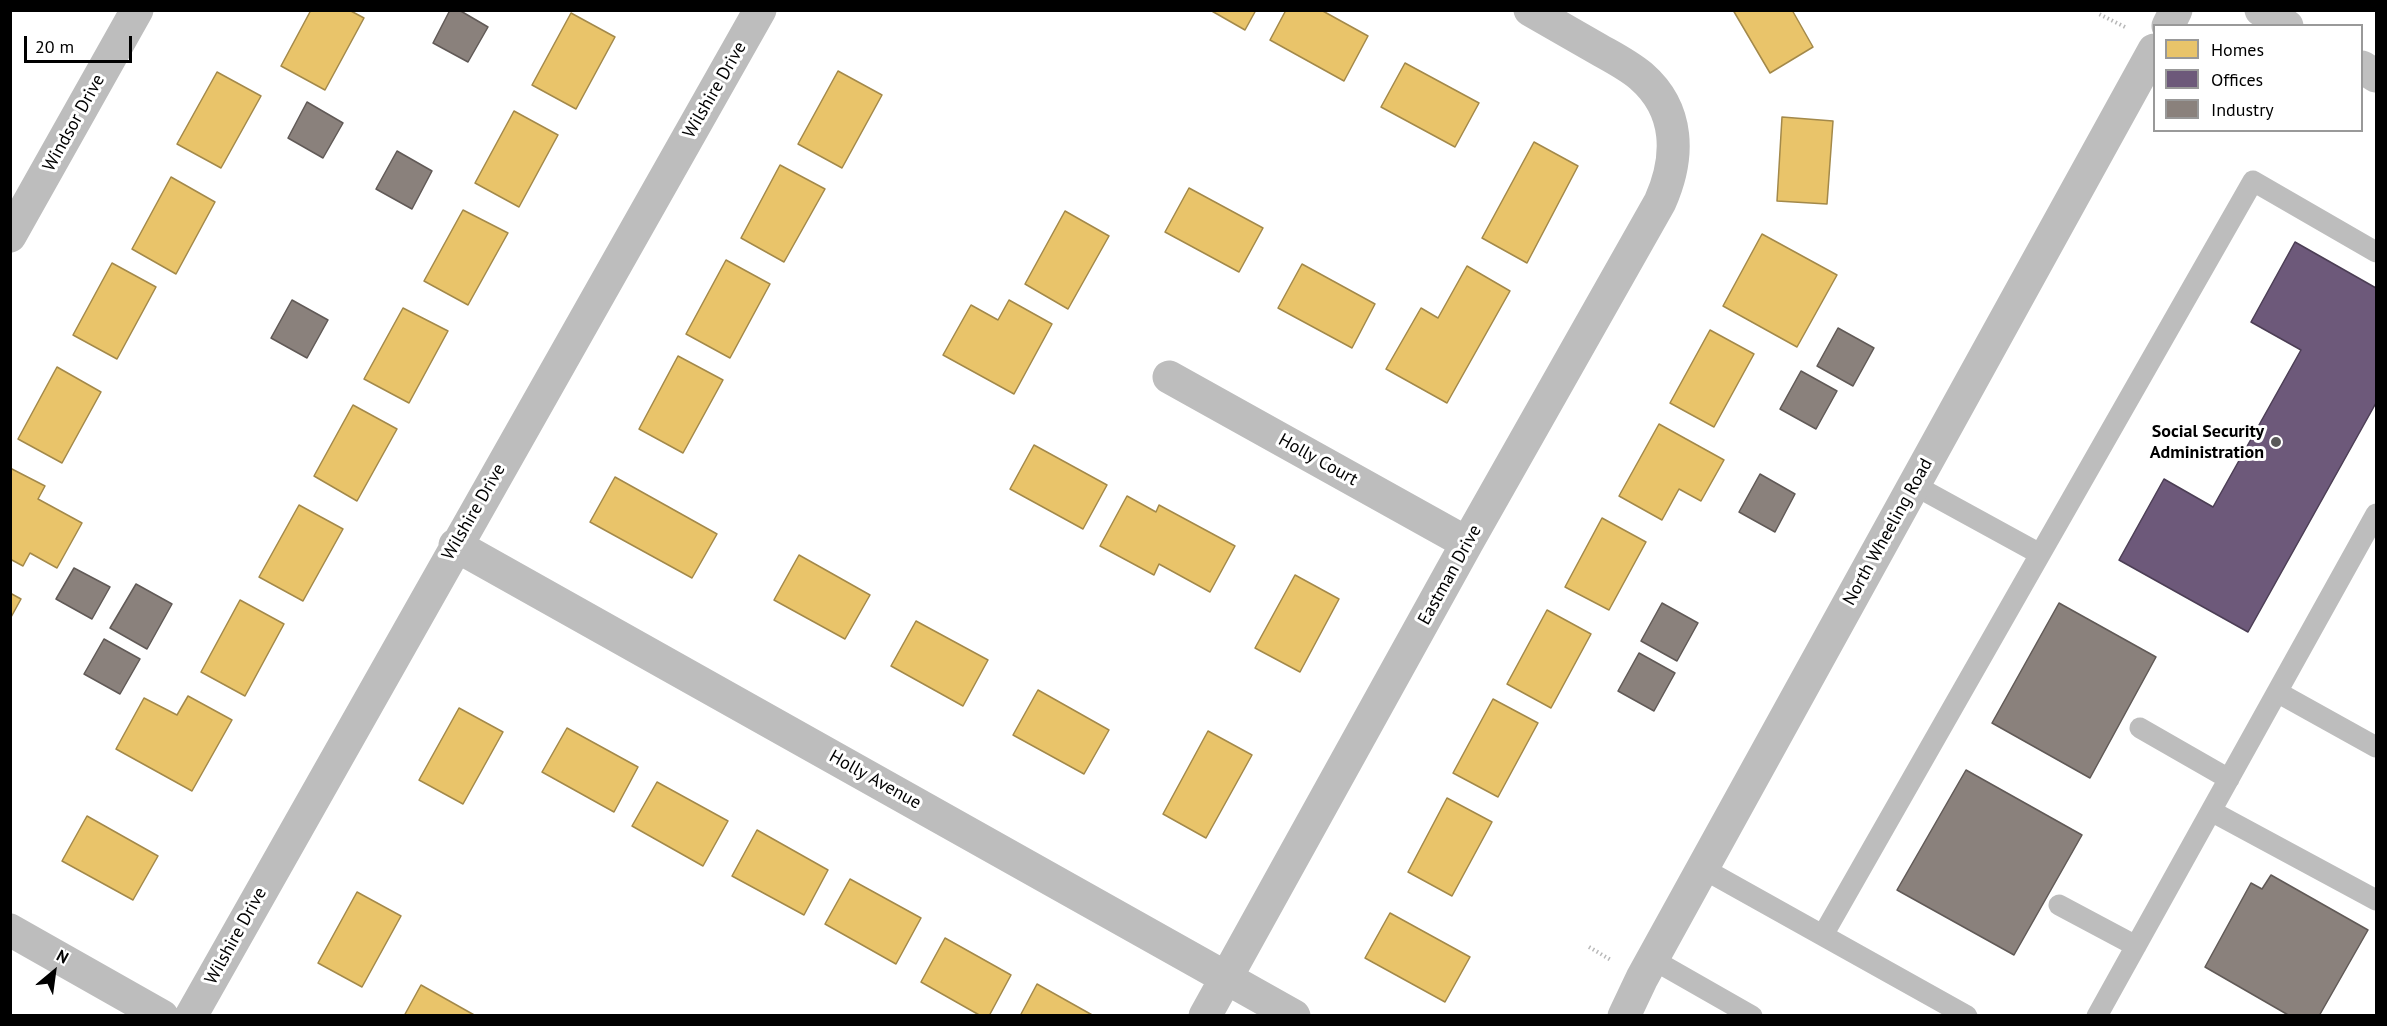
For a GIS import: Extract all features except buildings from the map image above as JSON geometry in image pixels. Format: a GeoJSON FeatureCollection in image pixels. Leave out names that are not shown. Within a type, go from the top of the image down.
{"type":"FeatureCollection","features":[{"type":"Feature","properties":{"kind":"main road"},"geometry":{"type":"LineString","coordinates":[[2261,10],[2284,24]]}},
{"type":"Feature","properties":{"kind":"main road"},"geometry":{"type":"LineString","coordinates":[[2363,68],[2376,76]]}},
{"type":"Feature","properties":{"kind":"street","name":"Windsor Drive"},"geometry":{"type":"LineString","coordinates":[[10,236],[137,10]]}},
{"type":"Feature","properties":{"kind":"street","name":"Wilshire Drive"},"geometry":{"type":"LineString","coordinates":[[191,1016],[455,545],[760,10]]}},
{"type":"Feature","properties":{"kind":"street","name":"Eastman Drive"},"geometry":{"type":"LineString","coordinates":[[1205,1016],[1669,183],[1675,146],[1672,129],[1655,93],[1641,76],[1621,62],[1530,10]]}},
{"type":"Feature","properties":{"kind":"street"},"geometry":{"type":"LineString","coordinates":[[2169,24],[2176,10]]}},
{"type":"Feature","properties":{"kind":"street","name":"North Wheeling Road"},"geometry":{"type":"LineString","coordinates":[[1624,1016],[1652,959],[2153,52]]}},
{"type":"Feature","properties":{"kind":"street","name":"Holly Court"},"geometry":{"type":"LineString","coordinates":[[1169,376],[1467,543]]}},
{"type":"Feature","properties":{"kind":"street","name":"Holly Avenue"},"geometry":{"type":"LineString","coordinates":[[455,545],[1294,1016]]}},
{"type":"Feature","properties":{"kind":"street"},"geometry":{"type":"LineString","coordinates":[[10,930],[162,1016]]}},
{"type":"Feature","properties":{"kind":"lane"},"geometry":{"type":"LineString","coordinates":[[1823,935],[2253,182],[2376,252]]}},
{"type":"Feature","properties":{"kind":"lane"},"geometry":{"type":"LineString","coordinates":[[1914,485],[2040,554]]}},
{"type":"Feature","properties":{"kind":"lane"},"geometry":{"type":"LineString","coordinates":[[2097,1016],[2376,514]]}},
{"type":"Feature","properties":{"kind":"lane"},"geometry":{"type":"LineString","coordinates":[[2277,692],[2376,747]]}},
{"type":"Feature","properties":{"kind":"lane"},"geometry":{"type":"LineString","coordinates":[[2140,728],[2229,779]]}},
{"type":"Feature","properties":{"kind":"lane"},"geometry":{"type":"LineString","coordinates":[[2211,811],[2376,900]]}},
{"type":"Feature","properties":{"kind":"lane"},"geometry":{"type":"LineString","coordinates":[[1702,868],[1967,1016]]}},
{"type":"Feature","properties":{"kind":"lane"},"geometry":{"type":"LineString","coordinates":[[2059,904],[2136,946]]}},
{"type":"Feature","properties":{"kind":"lane"},"geometry":{"type":"LineString","coordinates":[[1652,959],[1752,1016]]}},
{"type":"Feature","properties":{"kind":"place","name":"Social Security Administration"},"geometry":{"type":"Point","coordinates":[2276,442]}}]}
